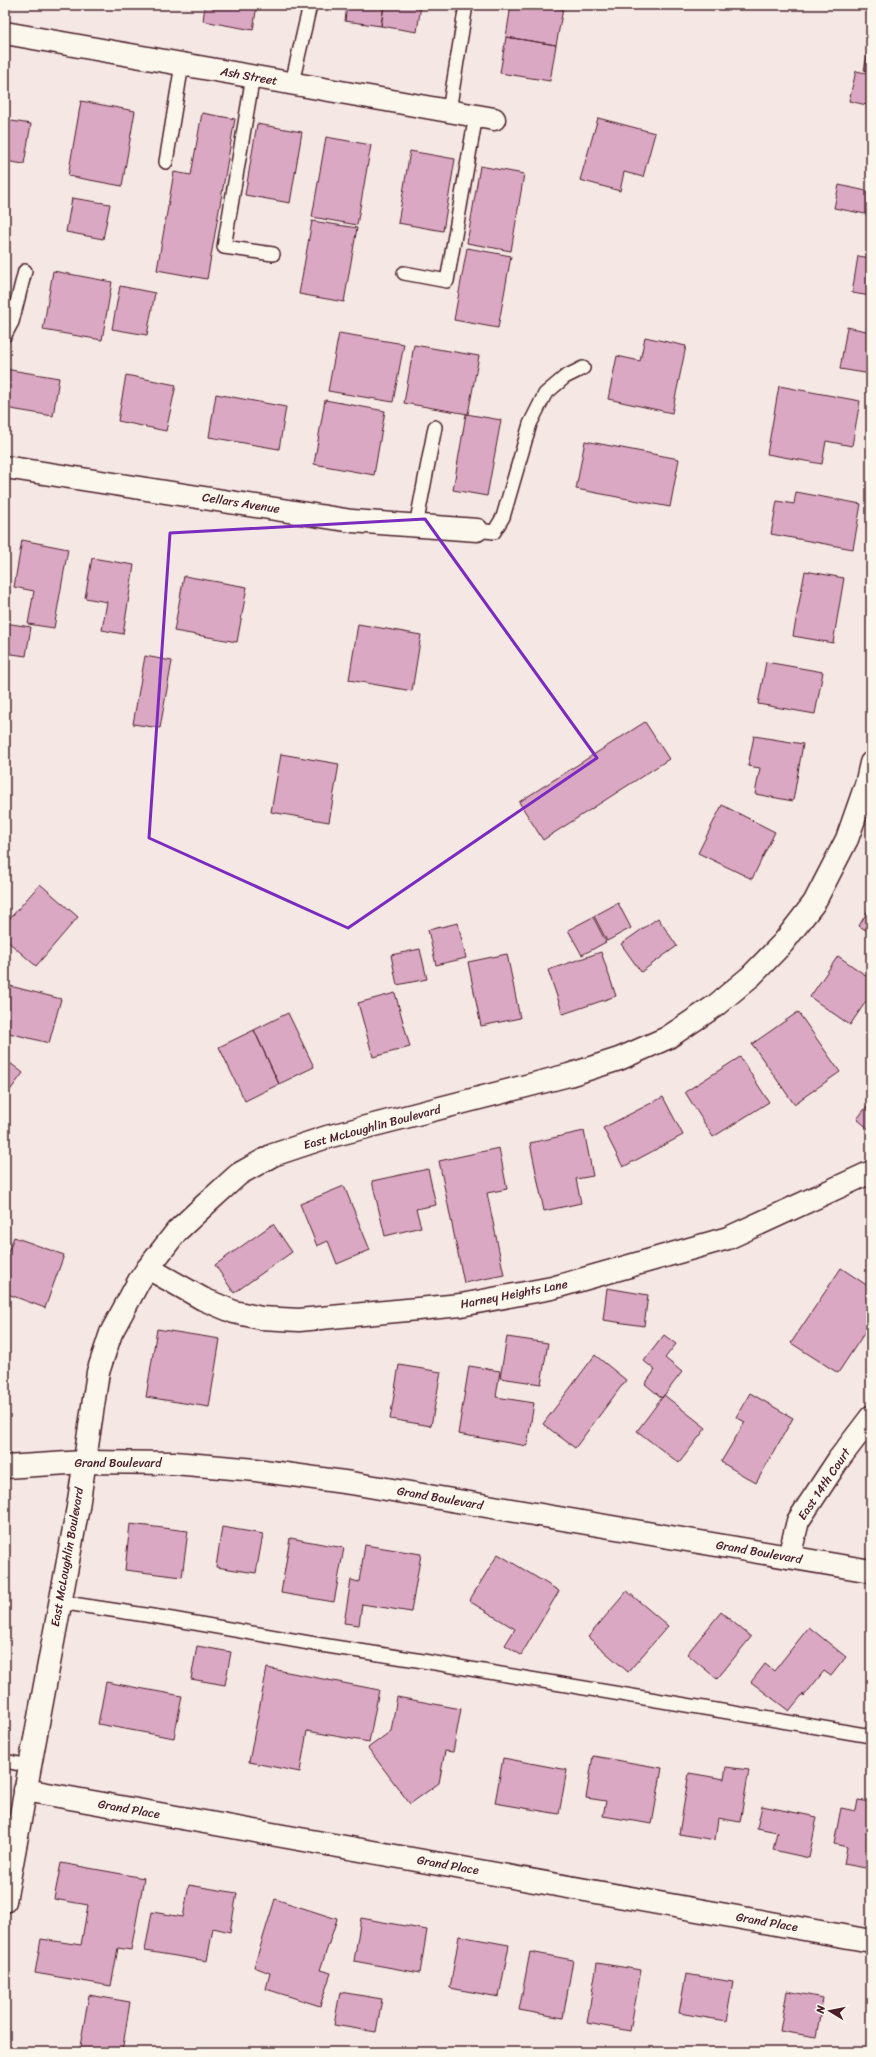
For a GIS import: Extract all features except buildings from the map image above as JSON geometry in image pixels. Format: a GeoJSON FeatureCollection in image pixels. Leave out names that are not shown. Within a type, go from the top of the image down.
{"type":"FeatureCollection","features":[{"type":"Feature","properties":{"kind":"street","name":"Ash Street"},"geometry":{"type":"LineString","coordinates":[[5,33],[485,117]]}},
{"type":"Feature","properties":{"kind":"street","name":"Cellars Avenue"},"geometry":{"type":"LineString","coordinates":[[5,467],[352,520],[477,530]]}},
{"type":"Feature","properties":{"kind":"street","name":"East McLoughlin Boulevard"},"geometry":{"type":"LineString","coordinates":[[5,1901],[59,1602],[78,1507],[98,1372],[111,1333],[138,1281],[177,1231],[208,1202],[239,1174],[274,1155],[327,1136],[569,1075],[620,1059],[667,1038],[715,1006],[751,976],[783,943],[814,903],[847,839],[866,785],[871,763]]}},
{"type":"Feature","properties":{"kind":"street","name":"Harney Heights Lane"},"geometry":{"type":"LineString","coordinates":[[148,1268],[203,1299],[234,1312],[261,1318],[300,1320],[461,1305],[552,1288],[728,1238],[871,1172]]}},
{"type":"Feature","properties":{"kind":"street","name":"East 14th Court"},"geometry":{"type":"LineString","coordinates":[[789,1557],[798,1521],[839,1459],[871,1417]]}},
{"type":"Feature","properties":{"kind":"street","name":"Grand Boulevard"},"geometry":{"type":"LineString","coordinates":[[5,1467],[84,1462],[174,1464],[271,1472],[351,1483],[871,1571]]}},
{"type":"Feature","properties":{"kind":"street","name":"Grand Place"},"geometry":{"type":"LineString","coordinates":[[25,1790],[871,1941]]}},
{"type":"Feature","properties":{"kind":"lane"},"geometry":{"type":"LineString","coordinates":[[292,83],[310,5]]}},
{"type":"Feature","properties":{"kind":"lane"},"geometry":{"type":"LineString","coordinates":[[449,111],[466,5]]}},
{"type":"Feature","properties":{"kind":"lane"},"geometry":{"type":"LineString","coordinates":[[166,162],[182,64]]}},
{"type":"Feature","properties":{"kind":"lane"},"geometry":{"type":"LineString","coordinates":[[253,76],[224,247],[273,254]]}},
{"type":"Feature","properties":{"kind":"lane"},"geometry":{"type":"LineString","coordinates":[[404,273],[447,281],[485,117]]}},
{"type":"Feature","properties":{"kind":"lane"},"geometry":{"type":"LineString","coordinates":[[5,335],[12,322],[25,271]]}},
{"type":"Feature","properties":{"kind":"lane"},"geometry":{"type":"LineString","coordinates":[[477,530],[494,532],[503,517],[530,424],[545,394],[565,377],[583,368]]}},
{"type":"Feature","properties":{"kind":"lane"},"geometry":{"type":"LineString","coordinates":[[416,526],[435,427]]}},
{"type":"Feature","properties":{"kind":"lane"},"geometry":{"type":"LineString","coordinates":[[59,1602],[172,1619],[871,1736]]}},
{"type":"Feature","properties":{"kind":"lane"},"geometry":{"type":"LineString","coordinates":[[5,1761],[29,1766]]}},
{"type":"Feature","properties":{"kind":"highlighted area"},"geometry":{"type":"Polygon","coordinates":[[[425,519],[597,758],[348,928],[149,838],[170,533],[425,519]]]}}]}
